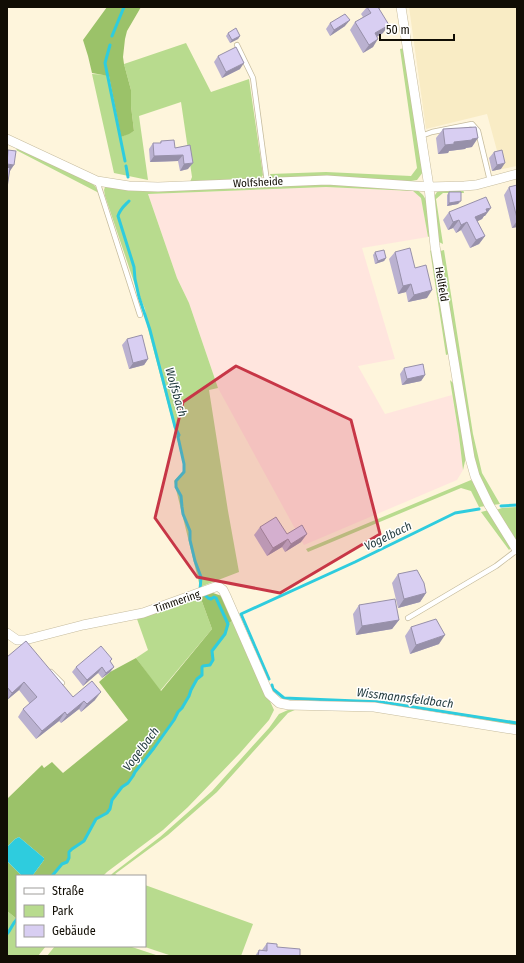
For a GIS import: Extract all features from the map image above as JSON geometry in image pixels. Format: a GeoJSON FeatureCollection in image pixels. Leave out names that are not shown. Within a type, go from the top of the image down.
{"type":"FeatureCollection","features":[{"type":"Feature","properties":{"kind":"street","name":"Hellfeld"},"geometry":{"type":"LineString","coordinates":[[401,7],[429,187],[435,246],[470,458],[474,476],[489,505],[517,550]]}},
{"type":"Feature","properties":{"kind":"street","name":"Wolfsheide"},"geometry":{"type":"LineString","coordinates":[[7,139],[97,181],[129,186],[158,187],[327,180],[429,187],[464,186],[476,185],[517,174]]}},
{"type":"Feature","properties":{"kind":"street","name":"Timmering"},"geometry":{"type":"LineString","coordinates":[[7,633],[16,640],[26,642],[83,625],[143,613],[218,586],[223,590],[226,596],[269,694],[279,703],[289,705],[374,706],[517,730]]}},
{"type":"Feature","properties":{"kind":"lane"},"geometry":{"type":"LineString","coordinates":[[237,45],[253,78],[267,182]]}},
{"type":"Feature","properties":{"kind":"lane"},"geometry":{"type":"LineString","coordinates":[[421,136],[432,132],[472,124],[478,131],[490,181]]}},
{"type":"Feature","properties":{"kind":"lane"},"geometry":{"type":"LineString","coordinates":[[97,181],[140,315]]}},
{"type":"Feature","properties":{"kind":"lane"},"geometry":{"type":"LineString","coordinates":[[408,618],[496,566],[517,550]]}},
{"type":"Feature","properties":{"kind":"lane"},"geometry":{"type":"LineString","coordinates":[[48,668],[62,683]]}},
{"type":"Feature","properties":{"kind":"highlighted area"},"geometry":{"type":"Polygon","coordinates":[[[236,366],[351,420],[380,534],[280,593],[197,577],[155,518],[183,402],[236,366]]]}},
{"type":"Feature","properties":{"kind":"shaded area"},"geometry":{"type":"Polygon","coordinates":[[[409,7],[517,7],[517,166],[502,169],[487,114],[426,129],[409,7]]]}},
{"type":"Feature","properties":{"kind":"shaded area"},"geometry":{"type":"Polygon","coordinates":[[[326,187],[413,191],[421,198],[428,237],[362,248],[395,359],[358,366],[385,414],[452,395],[463,470],[457,480],[304,545],[218,388],[189,303],[177,278],[148,194],[326,187]]]}},
{"type":"Feature","properties":{"kind":"green space"},"geometry":{"type":"Polygon","coordinates":[[[107,7],[141,7],[127,31],[123,57],[131,90],[134,131],[121,137],[109,76],[92,73],[83,40],[107,7]]]}},
{"type":"Feature","properties":{"kind":"green space"},"geometry":{"type":"Polygon","coordinates":[[[186,43],[211,92],[249,79],[263,175],[260,179],[190,182],[192,177],[181,102],[139,116],[148,180],[114,173],[92,74],[109,75],[121,137],[134,131],[131,90],[124,64],[186,43]]]}},
{"type":"Feature","properties":{"kind":"green space"},"geometry":{"type":"Polygon","coordinates":[[[405,48],[423,172],[417,180],[272,179],[270,174],[326,172],[411,176],[417,168],[400,49],[405,48]]]}},
{"type":"Feature","properties":{"kind":"green space"},"geometry":{"type":"Polygon","coordinates":[[[18,148],[90,182],[95,186],[99,193],[16,150],[18,148]]]}},
{"type":"Feature","properties":{"kind":"green space"},"geometry":{"type":"Polygon","coordinates":[[[326,183],[415,188],[426,200],[431,233],[430,236],[428,237],[421,198],[413,191],[326,187],[148,194],[177,278],[189,303],[218,388],[209,390],[239,572],[200,587],[174,481],[185,469],[148,329],[145,309],[135,285],[104,190],[105,187],[326,183]]]}},
{"type":"Feature","properties":{"kind":"green space"},"geometry":{"type":"Polygon","coordinates":[[[463,189],[464,193],[443,193],[436,199],[443,244],[439,242],[433,198],[437,192],[441,190],[463,189]]]}},
{"type":"Feature","properties":{"kind":"green space"},"geometry":{"type":"Polygon","coordinates":[[[430,250],[432,252],[449,354],[446,355],[430,250]]]}},
{"type":"Feature","properties":{"kind":"green space"},"geometry":{"type":"Polygon","coordinates":[[[444,250],[473,434],[482,473],[500,504],[493,505],[480,479],[476,467],[440,251],[444,250]]]}},
{"type":"Feature","properties":{"kind":"green space"},"geometry":{"type":"Polygon","coordinates":[[[450,380],[454,384],[466,457],[463,470],[459,436],[450,380]]]}},
{"type":"Feature","properties":{"kind":"green space"},"geometry":{"type":"Polygon","coordinates":[[[471,480],[475,483],[486,506],[479,507],[471,491],[461,488],[308,552],[306,549],[471,480]]]}},
{"type":"Feature","properties":{"kind":"green space"},"geometry":{"type":"Polygon","coordinates":[[[517,507],[517,543],[496,510],[517,507]]]}},
{"type":"Feature","properties":{"kind":"green space"},"geometry":{"type":"Polygon","coordinates":[[[489,510],[511,548],[509,550],[481,512],[489,510]]]}},
{"type":"Feature","properties":{"kind":"green space"},"geometry":{"type":"Polygon","coordinates":[[[210,592],[222,596],[233,620],[228,624],[225,634],[212,651],[213,660],[210,665],[202,667],[202,675],[197,679],[189,696],[174,720],[128,783],[122,787],[112,800],[110,809],[107,813],[96,819],[84,841],[72,848],[69,852],[67,862],[62,864],[53,875],[33,875],[44,858],[19,837],[7,847],[7,799],[42,765],[44,768],[52,762],[63,773],[128,720],[99,682],[110,672],[136,658],[161,691],[212,629],[200,596],[210,592]]]}},
{"type":"Feature","properties":{"kind":"green space"},"geometry":{"type":"Polygon","coordinates":[[[200,596],[212,629],[160,691],[136,658],[148,650],[137,619],[200,596]]]}},
{"type":"Feature","properties":{"kind":"green space"},"geometry":{"type":"Polygon","coordinates":[[[233,620],[274,710],[269,720],[240,753],[188,807],[163,830],[104,875],[53,875],[69,858],[69,852],[77,845],[96,819],[107,813],[110,809],[112,800],[122,787],[128,783],[174,720],[189,696],[197,679],[202,675],[202,667],[207,666],[213,660],[212,651],[225,634],[228,624],[233,620]]]}},
{"type":"Feature","properties":{"kind":"green space"},"geometry":{"type":"Polygon","coordinates":[[[381,701],[517,722],[517,726],[381,701]]]}},
{"type":"Feature","properties":{"kind":"green space"},"geometry":{"type":"Polygon","coordinates":[[[297,709],[288,713],[217,792],[168,835],[115,874],[117,875],[111,875],[160,837],[212,791],[269,728],[279,714],[288,710],[297,709]]]}},
{"type":"Feature","properties":{"kind":"green space"},"geometry":{"type":"Polygon","coordinates":[[[7,861],[21,875],[16,875],[16,918],[7,911],[7,861]]]}},
{"type":"Feature","properties":{"kind":"green space"},"geometry":{"type":"Polygon","coordinates":[[[146,885],[253,924],[241,956],[172,956],[145,947],[146,885]]]}},
{"type":"Feature","properties":{"kind":"green space"},"geometry":{"type":"Polygon","coordinates":[[[7,911],[16,918],[16,947],[45,947],[38,956],[7,956],[7,911]]]}},
{"type":"Feature","properties":{"kind":"green space"},"geometry":{"type":"Polygon","coordinates":[[[54,947],[132,947],[159,956],[47,956],[54,947]]]}},
{"type":"Feature","properties":{"kind":"water"},"geometry":{"type":"Polygon","coordinates":[[[19,837],[44,858],[33,875],[21,875],[7,861],[7,847],[19,837]]]}},
{"type":"Feature","properties":{"kind":"building"},"geometry":{"type":"Polygon","coordinates":[[[367,7],[378,7],[389,25],[375,33],[378,39],[369,45],[355,22],[371,13],[367,7]]]}},
{"type":"Feature","properties":{"kind":"building"},"geometry":{"type":"Polygon","coordinates":[[[345,14],[350,20],[334,30],[330,23],[345,14]]]}},
{"type":"Feature","properties":{"kind":"building"},"geometry":{"type":"Polygon","coordinates":[[[236,28],[240,36],[232,40],[228,33],[236,28]]]}},
{"type":"Feature","properties":{"kind":"building"},"geometry":{"type":"Polygon","coordinates":[[[236,47],[244,63],[226,72],[218,56],[236,47]]]}},
{"type":"Feature","properties":{"kind":"building"},"geometry":{"type":"Polygon","coordinates":[[[476,127],[478,138],[445,145],[443,129],[476,127]]]}},
{"type":"Feature","properties":{"kind":"building"},"geometry":{"type":"Polygon","coordinates":[[[174,140],[175,148],[190,145],[193,163],[184,164],[183,155],[154,156],[153,143],[174,140]]]}},
{"type":"Feature","properties":{"kind":"building"},"geometry":{"type":"Polygon","coordinates":[[[8,150],[16,151],[14,165],[7,164],[8,150]]]}},
{"type":"Feature","properties":{"kind":"building"},"geometry":{"type":"Polygon","coordinates":[[[502,150],[505,163],[497,165],[494,152],[502,150]]]}},
{"type":"Feature","properties":{"kind":"building"},"geometry":{"type":"Polygon","coordinates":[[[7,167],[10,168],[7,188],[7,167]]]}},
{"type":"Feature","properties":{"kind":"building"},"geometry":{"type":"Polygon","coordinates":[[[517,185],[517,218],[509,187],[517,185]]]}},
{"type":"Feature","properties":{"kind":"building"},"geometry":{"type":"Polygon","coordinates":[[[449,192],[461,192],[461,201],[449,203],[449,192]]]}},
{"type":"Feature","properties":{"kind":"building"},"geometry":{"type":"Polygon","coordinates":[[[486,197],[491,208],[486,209],[487,212],[475,217],[485,236],[476,240],[467,222],[461,225],[459,220],[453,222],[449,212],[486,197]]]}},
{"type":"Feature","properties":{"kind":"building"},"geometry":{"type":"Polygon","coordinates":[[[410,248],[415,268],[426,265],[432,290],[414,295],[411,284],[403,286],[395,252],[410,248]]]}},
{"type":"Feature","properties":{"kind":"building"},"geometry":{"type":"Polygon","coordinates":[[[384,250],[386,258],[378,261],[375,252],[384,250]]]}},
{"type":"Feature","properties":{"kind":"building"},"geometry":{"type":"Polygon","coordinates":[[[142,335],[148,359],[133,363],[127,339],[142,335]]]}},
{"type":"Feature","properties":{"kind":"building"},"geometry":{"type":"Polygon","coordinates":[[[423,364],[425,375],[407,379],[404,368],[423,364]]]}},
{"type":"Feature","properties":{"kind":"building"},"geometry":{"type":"Polygon","coordinates":[[[276,517],[287,534],[302,525],[307,534],[291,544],[288,539],[273,548],[260,527],[276,517]]]}},
{"type":"Feature","properties":{"kind":"building"},"geometry":{"type":"Polygon","coordinates":[[[417,570],[424,583],[426,593],[404,599],[398,574],[417,570]]]}},
{"type":"Feature","properties":{"kind":"building"},"geometry":{"type":"Polygon","coordinates":[[[395,599],[399,620],[362,626],[359,605],[395,599]]]}},
{"type":"Feature","properties":{"kind":"building"},"geometry":{"type":"Polygon","coordinates":[[[436,619],[445,635],[416,645],[411,627],[436,619]]]}},
{"type":"Feature","properties":{"kind":"building"},"geometry":{"type":"Polygon","coordinates":[[[26,641],[73,697],[92,681],[101,692],[87,704],[84,701],[67,715],[65,712],[42,731],[23,709],[37,697],[24,682],[12,693],[7,687],[7,657],[26,641]]]}},
{"type":"Feature","properties":{"kind":"building"},"geometry":{"type":"Polygon","coordinates":[[[101,646],[112,659],[110,661],[114,667],[106,673],[102,667],[87,680],[76,667],[101,646]]]}},
{"type":"Feature","properties":{"kind":"building"},"geometry":{"type":"Polygon","coordinates":[[[267,943],[277,944],[277,947],[300,949],[300,956],[258,956],[259,950],[267,951],[267,943]]]}},
{"type":"Feature","properties":{"kind":"waterway","name":"Wolfsbach"},"geometry":{"type":"LineString","coordinates":[[112,36],[124,7]]}},
{"type":"Feature","properties":{"kind":"waterway","name":"Wolfsbach"},"geometry":{"type":"LineString","coordinates":[[110,45],[105,63],[125,161]]}},
{"type":"Feature","properties":{"kind":"waterway","name":"Wolfsbach"},"geometry":{"type":"LineString","coordinates":[[126,166],[128,177]]}},
{"type":"Feature","properties":{"kind":"waterway","name":"Wolfsbach"},"geometry":{"type":"LineString","coordinates":[[129,201],[121,209],[118,216],[134,267],[139,297],[150,330],[175,427],[179,435],[178,437],[184,464],[184,472],[176,481],[176,487],[181,496],[183,514],[190,531],[190,540],[195,561],[201,577],[200,590]]}},
{"type":"Feature","properties":{"kind":"waterway","name":"Vogelbach"},"geometry":{"type":"LineString","coordinates":[[501,506],[517,505]]}},
{"type":"Feature","properties":{"kind":"waterway","name":"Vogelbach"},"geometry":{"type":"LineString","coordinates":[[269,679],[241,614],[355,562],[455,513],[479,509]]}},
{"type":"Feature","properties":{"kind":"waterway","name":"Vogelbach"},"geometry":{"type":"LineString","coordinates":[[53,875],[62,864],[67,862],[69,852],[84,841],[96,819],[107,813],[110,809],[112,800],[122,787],[128,783],[182,708],[197,679],[202,675],[202,667],[210,665],[213,660],[212,651],[225,634],[228,624],[216,598],[214,597],[211,599],[205,595]]}},
{"type":"Feature","properties":{"kind":"waterway","name":"Wissmannsfeldbach"},"geometry":{"type":"LineString","coordinates":[[272,685],[273,689],[284,698],[381,702],[517,723]]}},
{"type":"Feature","properties":{"kind":"waterway","name":"Vogelbach"},"geometry":{"type":"LineString","coordinates":[[7,934],[16,920]]}}]}
